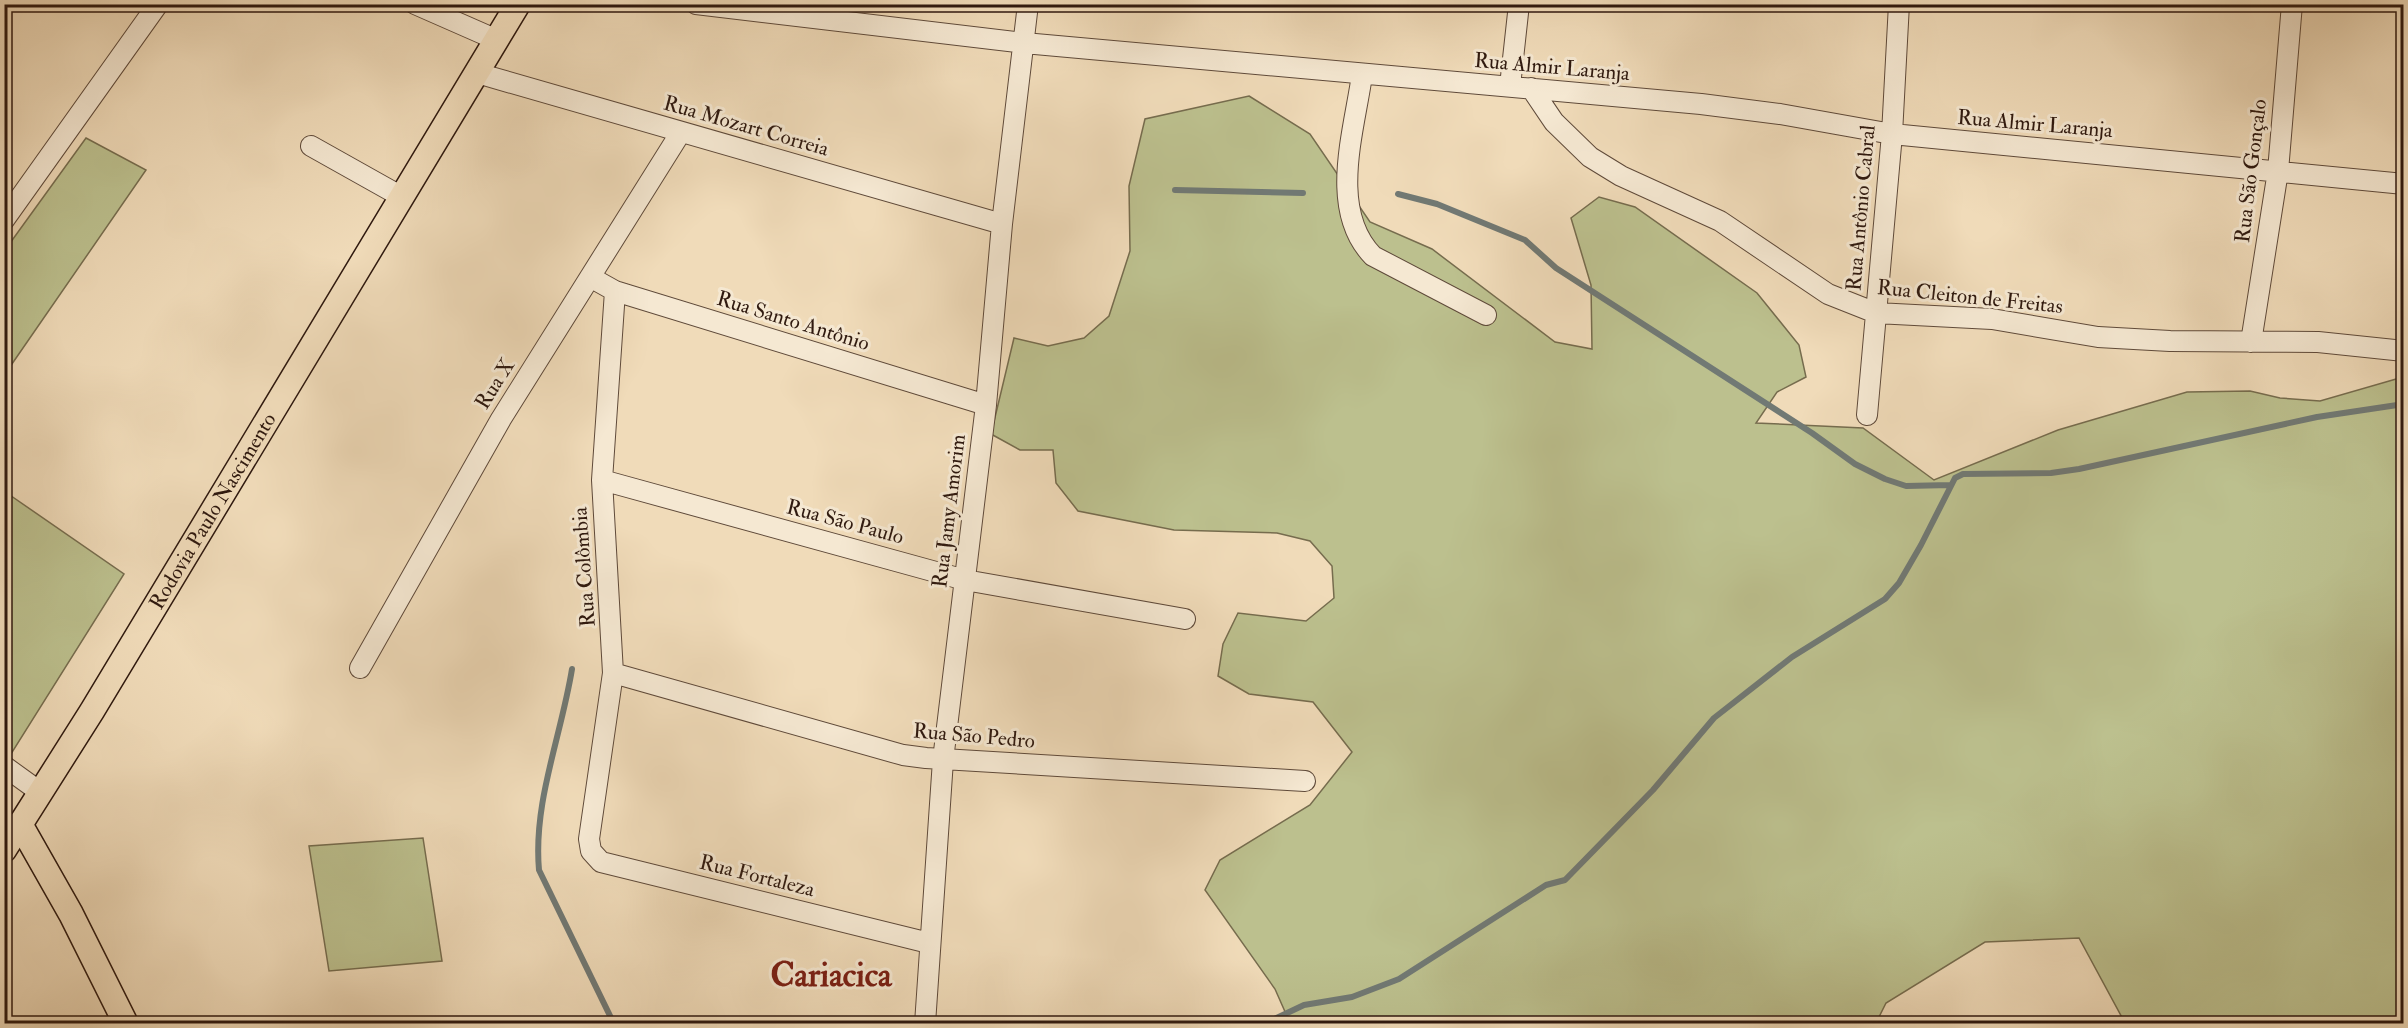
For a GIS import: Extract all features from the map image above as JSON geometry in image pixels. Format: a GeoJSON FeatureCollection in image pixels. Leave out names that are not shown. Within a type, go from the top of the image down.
{"type":"FeatureCollection","features":[{"type":"Feature","properties":{"kind":"main road","name":"Rodovia Paulo Nascimento"},"geometry":{"type":"LineString","coordinates":[[4,850],[518,4]]}},
{"type":"Feature","properties":{"kind":"main road"},"geometry":{"type":"LineString","coordinates":[[21,824],[71,914],[118,1018]]}},
{"type":"Feature","properties":{"kind":"street"},"geometry":{"type":"LineString","coordinates":[[4,220],[158,4]]}},
{"type":"Feature","properties":{"kind":"street"},"geometry":{"type":"LineString","coordinates":[[416,4],[497,40]]}},
{"type":"Feature","properties":{"kind":"street","name":"Rua Almir Laranja"},"geometry":{"type":"LineString","coordinates":[[696,4],[1024,43],[1712,105],[1780,114],[1892,134],[2403,184]]}},
{"type":"Feature","properties":{"kind":"street","name":"Rua Jamy Amorim"},"geometry":{"type":"LineString","coordinates":[[925,1023],[928,943],[942,760],[986,405],[1002,224],[1028,4]]}},
{"type":"Feature","properties":{"kind":"street"},"geometry":{"type":"LineString","coordinates":[[1510,87],[1519,4]]}},
{"type":"Feature","properties":{"kind":"street","name":"Rua Antônio Cabral"},"geometry":{"type":"LineString","coordinates":[[1867,415],[1892,134],[1899,4]]}},
{"type":"Feature","properties":{"kind":"street","name":"Rua São Gonçalo"},"geometry":{"type":"LineString","coordinates":[[2251,342],[2278,171],[2292,4]]}},
{"type":"Feature","properties":{"kind":"street","name":"Rua Mozart Correia"},"geometry":{"type":"LineString","coordinates":[[477,73],[1002,224]]}},
{"type":"Feature","properties":{"kind":"street"},"geometry":{"type":"LineString","coordinates":[[1362,75],[1346,189],[1352,226],[1373,256],[1486,315]]}},
{"type":"Feature","properties":{"kind":"street","name":"Rua Cleiton de Freitas"},"geometry":{"type":"LineString","coordinates":[[1531,88],[1554,122],[1590,157],[1621,176],[1720,221],[1828,294],[1875,313],[1992,319],[2098,337],[2345,343],[2403,351]]}},
{"type":"Feature","properties":{"kind":"street","name":"Rua X"},"geometry":{"type":"LineString","coordinates":[[360,668],[501,419],[681,132]]}},
{"type":"Feature","properties":{"kind":"street"},"geometry":{"type":"LineString","coordinates":[[311,146],[402,197]]}},
{"type":"Feature","properties":{"kind":"street","name":"Rua Santo Antônio"},"geometry":{"type":"LineString","coordinates":[[590,277],[615,291],[986,405]]}},
{"type":"Feature","properties":{"kind":"street","name":"Rua Colômbia"},"geometry":{"type":"LineString","coordinates":[[588,839],[613,673],[602,480],[615,291]]}},
{"type":"Feature","properties":{"kind":"street","name":"Rua São Paulo"},"geometry":{"type":"LineString","coordinates":[[602,480],[965,580],[1185,619]]}},
{"type":"Feature","properties":{"kind":"street","name":"Rua São Pedro"},"geometry":{"type":"LineString","coordinates":[[613,673],[903,754],[942,760],[1305,781]]}},
{"type":"Feature","properties":{"kind":"street"},"geometry":{"type":"LineString","coordinates":[[4,766],[40,792]]}},
{"type":"Feature","properties":{"kind":"street","name":"Rua Fortaleza"},"geometry":{"type":"LineString","coordinates":[[588,839],[591,851],[601,862],[928,943]]}},
{"type":"Feature","properties":{"kind":"green space"},"geometry":{"type":"Polygon","coordinates":[[[1249,96],[1310,134],[1370,222],[1432,249],[1555,342],[1592,349],[1591,285],[1571,218],[1599,197],[1635,207],[1757,293],[1799,345],[1806,377],[1777,392],[1756,423],[1863,428],[1934,480],[2058,430],[2187,392],[2250,391],[2280,398],[2320,401],[2403,377],[2403,1023],[2125,1023],[2079,938],[1985,942],[1886,1003],[1876,1023],[1290,1023],[1275,989],[1205,890],[1220,860],[1310,805],[1352,752],[1313,702],[1249,694],[1218,676],[1223,644],[1238,613],[1306,621],[1334,598],[1332,566],[1310,541],[1277,533],[1174,530],[1078,511],[1056,483],[1053,450],[1020,450],[991,434],[1014,338],[1048,346],[1084,338],[1109,316],[1130,251],[1129,186],[1145,119],[1249,96]]]}},
{"type":"Feature","properties":{"kind":"green space"},"geometry":{"type":"Polygon","coordinates":[[[86,138],[146,170],[5,374],[5,250],[86,138]]]}},
{"type":"Feature","properties":{"kind":"green space"},"geometry":{"type":"Polygon","coordinates":[[[4,491],[124,574],[11,754],[4,749],[4,491]]]}},
{"type":"Feature","properties":{"kind":"green space"},"geometry":{"type":"Polygon","coordinates":[[[423,838],[442,961],[329,971],[309,846],[423,838]]]}},
{"type":"Feature","properties":{"kind":"waterway"},"geometry":{"type":"LineString","coordinates":[[1175,190],[1303,193]]}},
{"type":"Feature","properties":{"kind":"waterway"},"geometry":{"type":"LineString","coordinates":[[1398,194],[1437,204],[1525,240],[1556,268],[1812,433],[1855,464],[1885,479],[1906,486],[1950,485]]}},
{"type":"Feature","properties":{"kind":"waterway"},"geometry":{"type":"LineString","coordinates":[[1264,1024],[1304,1005],[1352,997],[1399,979],[1546,885],[1565,880],[1653,790],[1714,718],[1792,657],[1885,599],[1899,583],[1921,545],[1955,478],[1963,474],[2051,473],[2079,469],[2317,417],[2404,404]]}},
{"type":"Feature","properties":{"kind":"waterway"},"geometry":{"type":"LineString","coordinates":[[572,669],[544,794],[538,845],[539,870],[614,1024]]}},
{"type":"Feature","properties":{"kind":"district","name":"Cariacica"},"geometry":{"type":"Point","coordinates":[831,975]}}]}
